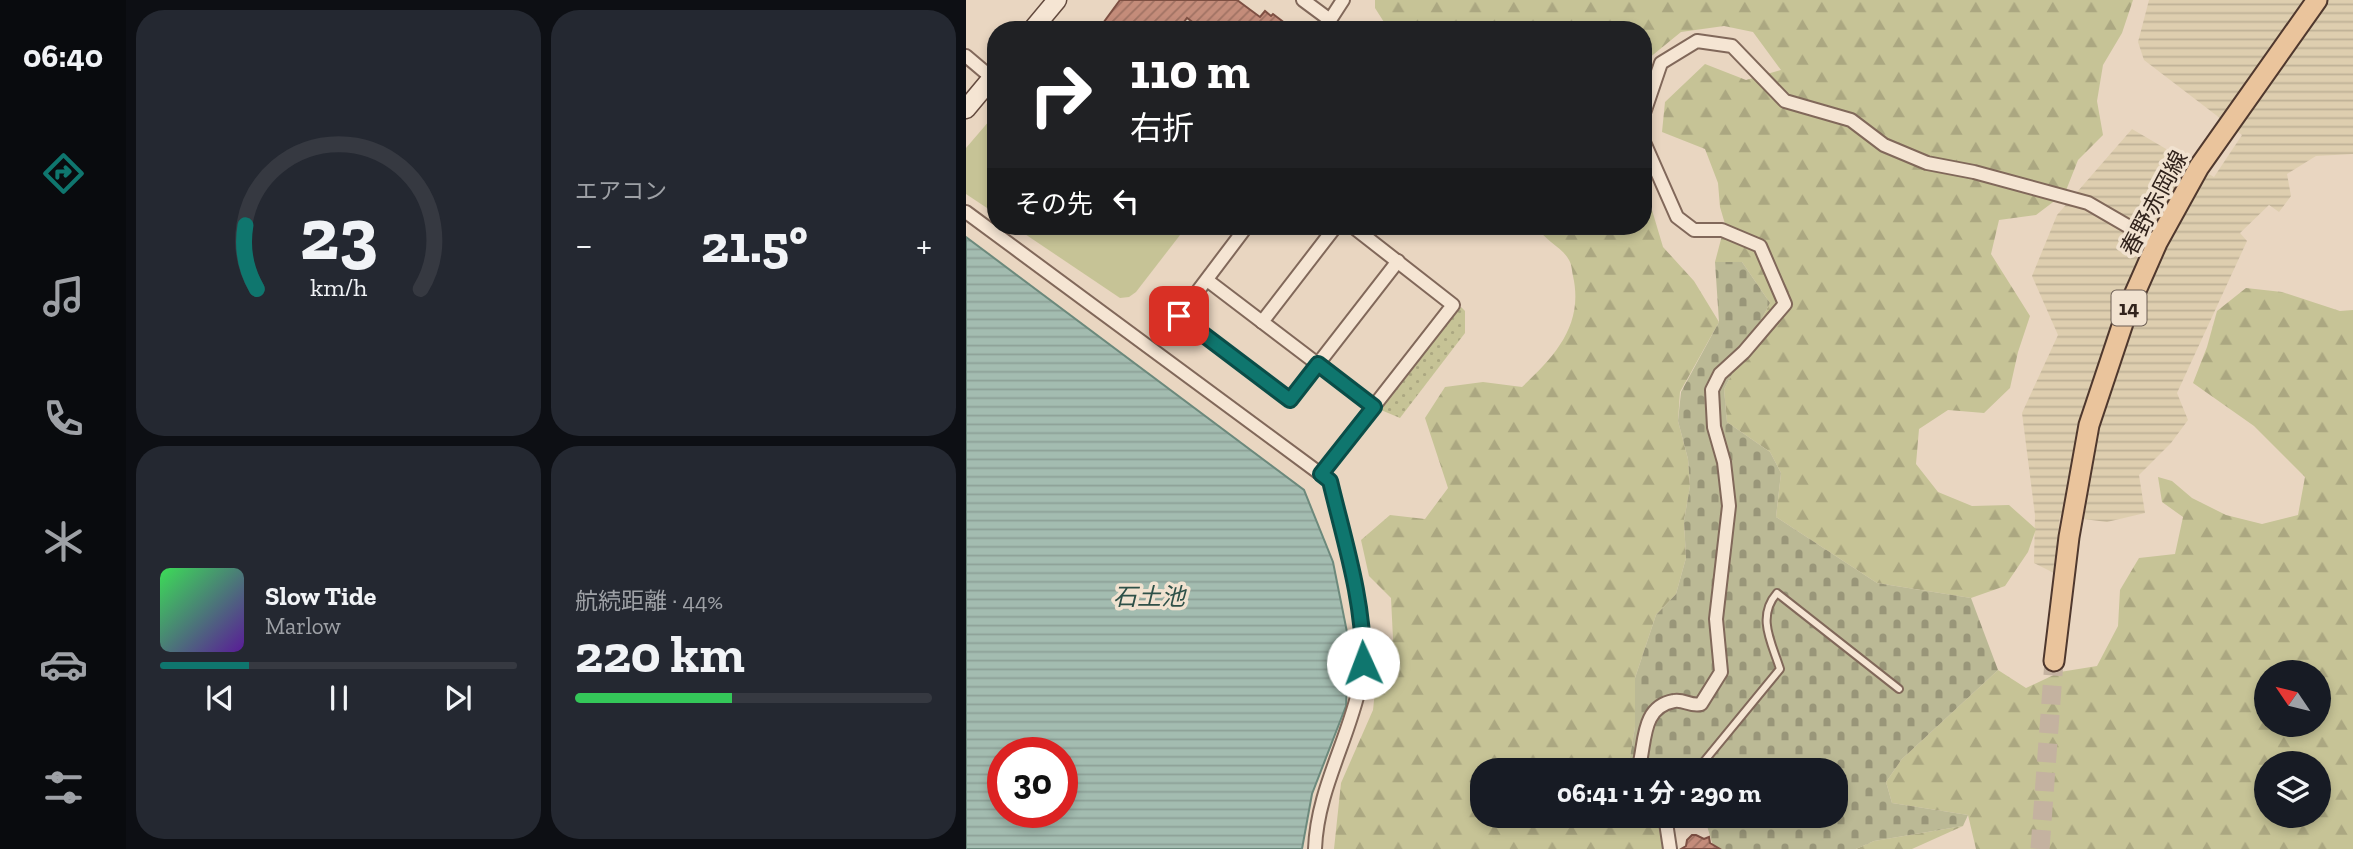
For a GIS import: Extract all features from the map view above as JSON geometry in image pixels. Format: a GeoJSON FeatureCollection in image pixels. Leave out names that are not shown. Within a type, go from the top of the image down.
{"type":"FeatureCollection","features":[{"type":"Feature","properties":{"kind":"main road"},"geometry":{"type":"LineString","coordinates":[[1040,21],[1057,0]]}},
{"type":"Feature","properties":{"kind":"main road","name":"春野赤岡線"},"geometry":{"type":"LineString","coordinates":[[2054,661],[2069,537],[2089,425],[2127,311],[2157,243],[2199,167],[2317,0]]}},
{"type":"Feature","properties":{"kind":"main road"},"geometry":{"type":"LineString","coordinates":[[966,109],[987,84]]}},
{"type":"Feature","properties":{"kind":"street"},"geometry":{"type":"LineString","coordinates":[[1303,0],[1329,21]]}},
{"type":"Feature","properties":{"kind":"street"},"geometry":{"type":"LineString","coordinates":[[1335,21],[1343,0]]}},
{"type":"Feature","properties":{"kind":"street"},"geometry":{"type":"LineString","coordinates":[[1652,90],[1661,63],[1697,41],[1732,47],[1785,101],[1851,120],[1884,145],[1927,163],[1974,172],[2088,203],[2157,243]]}},
{"type":"Feature","properties":{"kind":"street"},"geometry":{"type":"LineString","coordinates":[[966,56],[987,71]]}},
{"type":"Feature","properties":{"kind":"street"},"geometry":{"type":"LineString","coordinates":[[1640,758],[1647,722],[1655,711],[1672,701],[1682,701],[1694,706],[1701,704],[1721,672],[1716,619],[1729,506],[1724,462],[1714,427],[1712,390],[1720,374],[1744,352],[1785,304],[1760,246],[1721,230],[1694,230],[1677,217],[1652,160]]}},
{"type":"Feature","properties":{"kind":"street"},"geometry":{"type":"LineString","coordinates":[[966,212],[987,227]]}},
{"type":"Feature","properties":{"kind":"street"},"geometry":{"type":"LineString","coordinates":[[997,235],[1330,481],[1356,596],[1363,640],[1363,663],[1354,705],[1318,813],[1315,849]]}},
{"type":"Feature","properties":{"kind":"street"},"geometry":{"type":"LineString","coordinates":[[1240,235],[1179,316],[1290,400],[1398,261]]}},
{"type":"Feature","properties":{"kind":"street"},"geometry":{"type":"LineString","coordinates":[[1262,322],[1329,235]]}},
{"type":"Feature","properties":{"kind":"street"},"geometry":{"type":"LineString","coordinates":[[1321,474],[1453,305],[1364,235]]}},
{"type":"Feature","properties":{"kind":"street"},"geometry":{"type":"LineString","coordinates":[[1207,280],[1374,407]]}},
{"type":"Feature","properties":{"kind":"street"},"geometry":{"type":"LineString","coordinates":[[1667,828],[1670,849]]}},
{"type":"Feature","properties":{"kind":"lane"},"geometry":{"type":"LineString","coordinates":[[1707,758],[1780,669],[1765,619],[1768,603],[1777,593],[1899,689]]}},
{"type":"Feature","properties":{"kind":"shaded area"},"geometry":{"type":"Polygon","coordinates":[[[2149,0],[2353,0],[2353,154],[2316,156],[2287,174],[2291,196],[2279,212],[2269,205],[2240,233],[2247,241],[2177,393],[2188,420],[2171,443],[2139,475],[2145,513],[2107,522],[2060,516],[2054,573],[2034,563],[2035,515],[2022,413],[2058,335],[2032,276],[2057,215],[2132,129],[2214,177],[2242,135],[2144,60],[2138,42],[2149,0]]]}},
{"type":"Feature","properties":{"kind":"green space"},"geometry":{"type":"Polygon","coordinates":[[[1375,0],[2133,0],[2122,33],[2103,65],[2097,101],[2103,135],[2078,160],[2065,193],[2036,215],[1999,220],[1991,254],[2030,316],[2010,388],[1984,413],[1948,410],[1919,429],[1916,464],[1938,492],[1972,506],[2009,505],[2036,529],[2028,552],[2005,586],[1971,598],[1877,583],[1776,517],[1781,473],[1770,452],[1727,422],[1724,389],[1770,303],[1742,262],[1715,262],[1725,224],[1718,183],[1705,149],[1662,132],[1665,102],[1705,64],[1746,80],[1781,70],[1753,32],[1724,26],[1681,32],[1652,56],[1652,21],[1383,21],[1375,8],[1375,0]]]}},
{"type":"Feature","properties":{"kind":"green space"},"geometry":{"type":"Polygon","coordinates":[[[987,124],[987,208],[966,194],[966,148],[987,124]]]}},
{"type":"Feature","properties":{"kind":"green space"},"geometry":{"type":"Polygon","coordinates":[[[1652,210],[1663,247],[1694,281],[1719,322],[1680,392],[1678,421],[1688,459],[1690,486],[1684,521],[1686,558],[1676,594],[1656,615],[1635,678],[1635,727],[1630,758],[1470,758],[1470,828],[1661,828],[1664,849],[1334,849],[1341,783],[1373,710],[1377,672],[1393,639],[1391,598],[1369,576],[1361,540],[1390,515],[1425,519],[1448,488],[1425,418],[1445,387],[1483,382],[1522,387],[1556,351],[1570,324],[1575,294],[1570,262],[1543,235],[1652,235],[1652,210]]]}},
{"type":"Feature","properties":{"kind":"green space"},"geometry":{"type":"Polygon","coordinates":[[[1026,235],[1180,235],[1136,292],[1129,297],[1120,298],[1026,235]]]}},
{"type":"Feature","properties":{"kind":"green space"},"geometry":{"type":"Polygon","coordinates":[[[1715,262],[1742,262],[1770,303],[1724,389],[1727,422],[1770,452],[1781,473],[1776,517],[1877,583],[1971,598],[1998,670],[1902,759],[1886,782],[1892,803],[1968,815],[1963,826],[1874,841],[1856,849],[1714,849],[1708,828],[1848,828],[1848,758],[1630,758],[1635,727],[1635,678],[1656,615],[1676,594],[1686,558],[1684,521],[1690,486],[1688,459],[1678,421],[1681,392],[1719,322],[1715,262]]]}},
{"type":"Feature","properties":{"kind":"green space"},"geometry":{"type":"Polygon","coordinates":[[[2246,288],[2282,292],[2340,311],[2353,310],[2353,849],[1976,849],[1968,815],[1892,803],[1886,782],[1902,759],[1998,670],[2026,688],[2060,672],[2097,666],[2118,626],[2120,590],[2139,558],[2175,554],[2183,517],[2162,502],[2158,477],[2172,481],[2192,498],[2226,515],[2262,524],[2298,515],[2305,477],[2254,426],[2193,383],[2217,311],[2246,288]]]}},
{"type":"Feature","properties":{"kind":"green space"},"geometry":{"type":"Polygon","coordinates":[[[1461,307],[1465,311],[1465,333],[1400,418],[1381,410],[1461,307]]]}},
{"type":"Feature","properties":{"kind":"green space"},"geometry":{"type":"Polygon","coordinates":[[[1963,826],[1912,849],[1856,849],[1874,841],[1963,826]]]}},
{"type":"Feature","properties":{"kind":"water","name":"石土池"},"geometry":{"type":"Polygon","coordinates":[[[966,237],[1304,490],[1333,562],[1349,642],[1346,706],[1312,794],[1302,849],[966,849],[966,237]]]}},
{"type":"Feature","properties":{"kind":"building"},"geometry":{"type":"Polygon","coordinates":[[[1120,0],[1237,0],[1260,17],[1265,11],[1282,21],[1191,21],[1187,18],[1185,21],[1105,21],[1120,0]]]}},
{"type":"Feature","properties":{"kind":"building"},"geometry":{"type":"Polygon","coordinates":[[[1692,835],[1704,839],[1709,837],[1710,843],[1720,849],[1681,849],[1692,835]]]}},
{"type":"Feature","properties":{"kind":"tunnel"},"geometry":{"type":"LineString","coordinates":[[2040,849],[2054,661]]}},
{"type":"Feature","properties":{"kind":"route"},"geometry":{"type":"LineString","coordinates":[[1179,316],[1290,400],[1318,364],[1374,407],[1321,474],[1330,481],[1356,596],[1363,640],[1363,663]]}}]}
